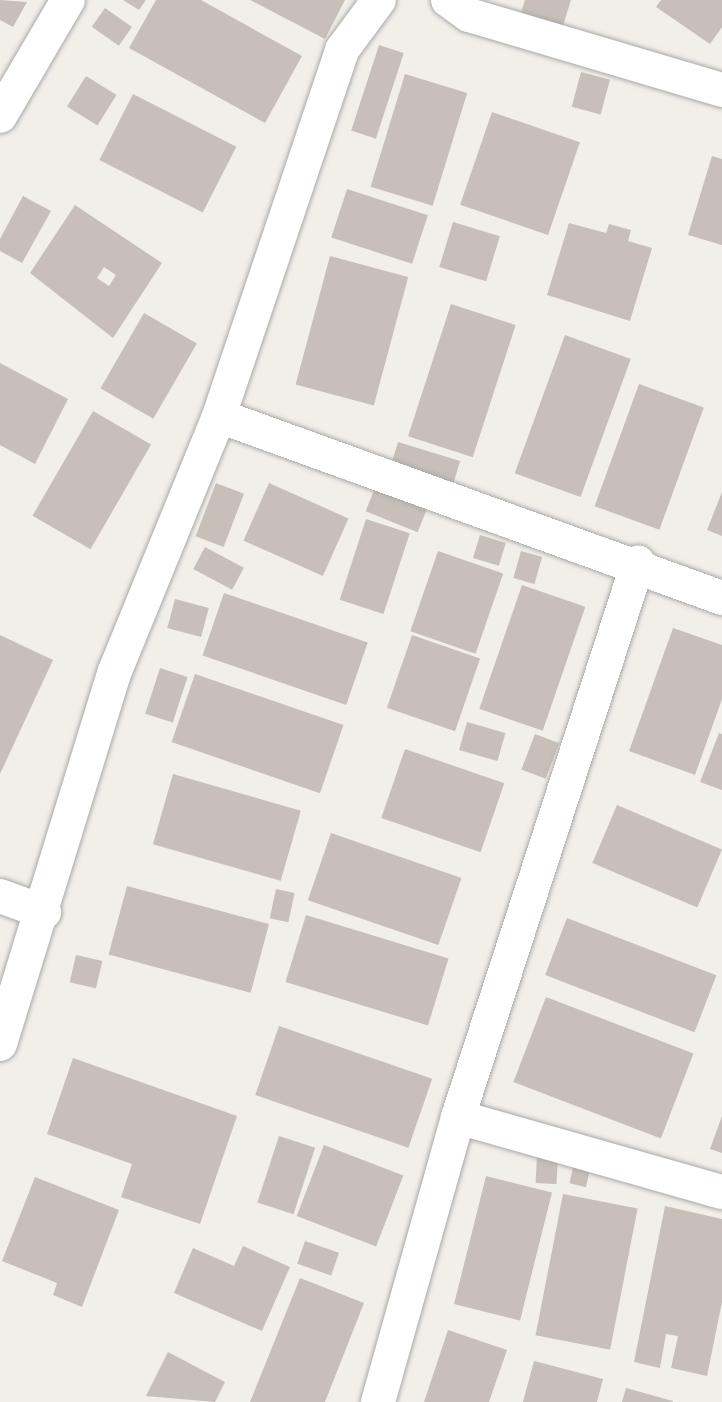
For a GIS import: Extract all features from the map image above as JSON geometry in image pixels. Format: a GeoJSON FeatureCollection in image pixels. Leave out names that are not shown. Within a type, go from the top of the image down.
{"type":"FeatureCollection","features":[{"type":"Feature","properties":{"kind":"street"},"geometry":{"type":"LineString","coordinates":[[0,116],[68,0]]}},
{"type":"Feature","properties":{"kind":"street"},"geometry":{"type":"LineString","coordinates":[[0,1044],[44,912],[115,671],[219,416],[342,50],[379,0]]}},
{"type":"Feature","properties":{"kind":"street"},"geometry":{"type":"LineString","coordinates":[[448,0],[469,15],[722,90]]}},
{"type":"Feature","properties":{"kind":"street"},"geometry":{"type":"LineString","coordinates":[[219,416],[470,510],[638,563],[722,598]]}},
{"type":"Feature","properties":{"kind":"street"},"geometry":{"type":"LineString","coordinates":[[378,1402],[458,1117],[638,563]]}},
{"type":"Feature","properties":{"kind":"street"},"geometry":{"type":"LineString","coordinates":[[0,896],[44,912]]}},
{"type":"Feature","properties":{"kind":"street"},"geometry":{"type":"LineString","coordinates":[[458,1117],[722,1192]]}},
{"type":"Feature","properties":{"kind":"building"},"geometry":{"type":"Polygon","coordinates":[[[0,0],[27,2],[13,27],[0,20],[0,0]]]}},
{"type":"Feature","properties":{"kind":"building"},"geometry":{"type":"Polygon","coordinates":[[[123,0],[146,0],[139,10],[123,0]]]}},
{"type":"Feature","properties":{"kind":"building"},"geometry":{"type":"Polygon","coordinates":[[[156,0],[201,0],[302,56],[265,123],[129,48],[156,0]]]}},
{"type":"Feature","properties":{"kind":"building"},"geometry":{"type":"Polygon","coordinates":[[[250,0],[345,0],[325,39],[250,0]]]}},
{"type":"Feature","properties":{"kind":"building"},"geometry":{"type":"Polygon","coordinates":[[[525,0],[571,0],[562,29],[520,16],[525,0]]]}},
{"type":"Feature","properties":{"kind":"building"},"geometry":{"type":"Polygon","coordinates":[[[661,0],[722,0],[722,27],[710,44],[656,7],[661,0]]]}},
{"type":"Feature","properties":{"kind":"building"},"geometry":{"type":"Polygon","coordinates":[[[105,8],[132,27],[119,46],[92,27],[105,8]]]}},
{"type":"Feature","properties":{"kind":"building"},"geometry":{"type":"Polygon","coordinates":[[[379,45],[404,53],[376,139],[351,131],[379,45]]]}},
{"type":"Feature","properties":{"kind":"building"},"geometry":{"type":"Polygon","coordinates":[[[581,72],[610,80],[601,115],[572,107],[581,72]]]}},
{"type":"Feature","properties":{"kind":"building"},"geometry":{"type":"Polygon","coordinates":[[[405,74],[467,93],[433,206],[371,187],[405,74]]]}},
{"type":"Feature","properties":{"kind":"building"},"geometry":{"type":"Polygon","coordinates":[[[86,76],[117,95],[97,126],[67,107],[86,76]]]}},
{"type":"Feature","properties":{"kind":"building"},"geometry":{"type":"Polygon","coordinates":[[[133,94],[236,147],[203,213],[99,160],[133,94]]]}},
{"type":"Feature","properties":{"kind":"building"},"geometry":{"type":"Polygon","coordinates":[[[492,112],[580,142],[548,235],[460,205],[492,112]]]}},
{"type":"Feature","properties":{"kind":"building"},"geometry":{"type":"Polygon","coordinates":[[[712,156],[722,159],[722,245],[688,235],[712,156]]]}},
{"type":"Feature","properties":{"kind":"building"},"geometry":{"type":"Polygon","coordinates":[[[347,189],[428,215],[412,264],[331,238],[347,189]]]}},
{"type":"Feature","properties":{"kind":"building"},"geometry":{"type":"Polygon","coordinates":[[[23,196],[51,211],[22,263],[0,251],[0,239],[23,196]]]}},
{"type":"Feature","properties":{"kind":"building"},"geometry":{"type":"Polygon","coordinates":[[[75,205],[162,263],[113,338],[30,273],[75,205]],[[104,267],[97,278],[109,286],[116,275],[104,267]]]}},
{"type":"Feature","properties":{"kind":"building"},"geometry":{"type":"Polygon","coordinates":[[[453,222],[500,236],[486,281],[439,267],[453,222]]]}},
{"type":"Feature","properties":{"kind":"building"},"geometry":{"type":"Polygon","coordinates":[[[569,223],[606,233],[609,224],[631,230],[628,241],[652,248],[630,321],[547,295],[569,223]]]}},
{"type":"Feature","properties":{"kind":"building"},"geometry":{"type":"Polygon","coordinates":[[[330,256],[408,277],[374,405],[296,384],[330,256]]]}},
{"type":"Feature","properties":{"kind":"building"},"geometry":{"type":"Polygon","coordinates":[[[451,304],[516,325],[473,457],[408,436],[451,304]]]}},
{"type":"Feature","properties":{"kind":"building"},"geometry":{"type":"Polygon","coordinates":[[[144,313],[197,344],[153,419],[100,388],[144,313]]]}},
{"type":"Feature","properties":{"kind":"building"},"geometry":{"type":"Polygon","coordinates":[[[565,335],[631,359],[581,497],[515,473],[565,335]]]}},
{"type":"Feature","properties":{"kind":"building"},"geometry":{"type":"Polygon","coordinates":[[[0,363],[68,399],[35,464],[0,445],[0,363]]]}},
{"type":"Feature","properties":{"kind":"building"},"geometry":{"type":"Polygon","coordinates":[[[639,384],[704,408],[659,530],[595,506],[639,384]]]}},
{"type":"Feature","properties":{"kind":"building"},"geometry":{"type":"Polygon","coordinates":[[[93,411],[151,444],[91,549],[33,516],[93,411]]]}},
{"type":"Feature","properties":{"kind":"building"},"geometry":{"type":"Polygon","coordinates":[[[398,442],[460,461],[452,488],[390,469],[398,442]]]}},
{"type":"Feature","properties":{"kind":"building"},"geometry":{"type":"Polygon","coordinates":[[[216,483],[244,494],[224,547],[196,536],[216,483]]]}},
{"type":"Feature","properties":{"kind":"building"},"geometry":{"type":"Polygon","coordinates":[[[269,483],[348,518],[323,576],[243,541],[269,483]]]}},
{"type":"Feature","properties":{"kind":"building"},"geometry":{"type":"Polygon","coordinates":[[[375,488],[427,509],[418,532],[366,511],[375,488]]]}},
{"type":"Feature","properties":{"kind":"building"},"geometry":{"type":"Polygon","coordinates":[[[722,492],[722,536],[707,530],[722,492]]]}},
{"type":"Feature","properties":{"kind":"building"},"geometry":{"type":"Polygon","coordinates":[[[366,519],[410,533],[383,614],[340,600],[366,519]]]}},
{"type":"Feature","properties":{"kind":"building"},"geometry":{"type":"Polygon","coordinates":[[[480,535],[506,543],[499,566],[473,558],[480,535]]]}},
{"type":"Feature","properties":{"kind":"building"},"geometry":{"type":"Polygon","coordinates":[[[205,547],[244,568],[232,590],[193,569],[205,547]]]}},
{"type":"Feature","properties":{"kind":"building"},"geometry":{"type":"Polygon","coordinates":[[[438,551],[503,573],[476,654],[410,631],[438,551]]]}},
{"type":"Feature","properties":{"kind":"building"},"geometry":{"type":"Polygon","coordinates":[[[521,551],[542,557],[534,584],[513,578],[521,551]]]}},
{"type":"Feature","properties":{"kind":"building"},"geometry":{"type":"Polygon","coordinates":[[[522,585],[585,607],[543,731],[479,709],[522,585]]]}},
{"type":"Feature","properties":{"kind":"building"},"geometry":{"type":"Polygon","coordinates":[[[224,593],[368,642],[346,705],[203,655],[224,593]]]}},
{"type":"Feature","properties":{"kind":"building"},"geometry":{"type":"Polygon","coordinates":[[[175,599],[209,608],[201,637],[167,628],[175,599]]]}},
{"type":"Feature","properties":{"kind":"building"},"geometry":{"type":"Polygon","coordinates":[[[673,628],[722,645],[722,699],[695,775],[629,751],[673,628]]]}},
{"type":"Feature","properties":{"kind":"building"},"geometry":{"type":"Polygon","coordinates":[[[0,635],[53,660],[0,774],[0,635]]]}},
{"type":"Feature","properties":{"kind":"building"},"geometry":{"type":"Polygon","coordinates":[[[412,635],[480,658],[455,731],[387,708],[412,635]]]}},
{"type":"Feature","properties":{"kind":"building"},"geometry":{"type":"Polygon","coordinates":[[[160,668],[188,677],[173,723],[145,714],[160,668]]]}},
{"type":"Feature","properties":{"kind":"building"},"geometry":{"type":"Polygon","coordinates":[[[195,674],[343,725],[320,793],[172,742],[195,674]]]}},
{"type":"Feature","properties":{"kind":"building"},"geometry":{"type":"Polygon","coordinates":[[[467,722],[505,733],[497,761],[459,750],[467,722]]]}},
{"type":"Feature","properties":{"kind":"building"},"geometry":{"type":"Polygon","coordinates":[[[719,733],[722,734],[722,790],[700,782],[719,733]]]}},
{"type":"Feature","properties":{"kind":"building"},"geometry":{"type":"Polygon","coordinates":[[[535,734],[559,743],[546,779],[521,769],[535,734]]]}},
{"type":"Feature","properties":{"kind":"building"},"geometry":{"type":"Polygon","coordinates":[[[405,749],[504,783],[481,852],[381,818],[405,749]]]}},
{"type":"Feature","properties":{"kind":"building"},"geometry":{"type":"Polygon","coordinates":[[[173,774],[301,811],[281,881],[153,844],[173,774]]]}},
{"type":"Feature","properties":{"kind":"building"},"geometry":{"type":"Polygon","coordinates":[[[617,805],[722,850],[697,908],[592,863],[617,805]]]}},
{"type":"Feature","properties":{"kind":"building"},"geometry":{"type":"Polygon","coordinates":[[[331,833],[461,878],[438,945],[308,900],[331,833]]]}},
{"type":"Feature","properties":{"kind":"building"},"geometry":{"type":"Polygon","coordinates":[[[127,886],[269,924],[251,993],[109,955],[127,886]]]}},
{"type":"Feature","properties":{"kind":"building"},"geometry":{"type":"Polygon","coordinates":[[[276,889],[295,893],[288,922],[270,918],[276,889]]]}},
{"type":"Feature","properties":{"kind":"building"},"geometry":{"type":"Polygon","coordinates":[[[306,915],[448,959],[428,1026],[286,982],[306,915]]]}},
{"type":"Feature","properties":{"kind":"building"},"geometry":{"type":"Polygon","coordinates":[[[567,918],[716,975],[695,1032],[545,975],[567,918]]]}},
{"type":"Feature","properties":{"kind":"building"},"geometry":{"type":"Polygon","coordinates":[[[76,955],[102,961],[96,988],[70,982],[76,955]]]}},
{"type":"Feature","properties":{"kind":"building"},"geometry":{"type":"Polygon","coordinates":[[[546,997],[694,1054],[661,1139],[513,1082],[546,997]]]}},
{"type":"Feature","properties":{"kind":"building"},"geometry":{"type":"Polygon","coordinates":[[[279,1026],[432,1079],[408,1148],[255,1095],[279,1026]]]}},
{"type":"Feature","properties":{"kind":"building"},"geometry":{"type":"Polygon","coordinates":[[[73,1058],[237,1116],[200,1224],[121,1197],[132,1164],[47,1134],[73,1058]]]}},
{"type":"Feature","properties":{"kind":"building"},"geometry":{"type":"Polygon","coordinates":[[[722,1116],[722,1153],[710,1149],[722,1116]]]}},
{"type":"Feature","properties":{"kind":"building"},"geometry":{"type":"Polygon","coordinates":[[[279,1136],[315,1148],[294,1214],[257,1203],[279,1136]]]}},
{"type":"Feature","properties":{"kind":"building"},"geometry":{"type":"Polygon","coordinates":[[[324,1145],[403,1175],[376,1246],[297,1216],[324,1145]]]}},
{"type":"Feature","properties":{"kind":"building"},"geometry":{"type":"Polygon","coordinates":[[[537,1156],[558,1157],[557,1184],[536,1183],[537,1156]]]}},
{"type":"Feature","properties":{"kind":"building"},"geometry":{"type":"Polygon","coordinates":[[[575,1159],[592,1163],[586,1187],[569,1183],[575,1159]]]}},
{"type":"Feature","properties":{"kind":"building"},"geometry":{"type":"Polygon","coordinates":[[[486,1176],[552,1192],[520,1321],[454,1304],[486,1176]]]}},
{"type":"Feature","properties":{"kind":"building"},"geometry":{"type":"Polygon","coordinates":[[[35,1177],[119,1210],[82,1307],[53,1295],[57,1283],[2,1261],[35,1177]]]}},
{"type":"Feature","properties":{"kind":"building"},"geometry":{"type":"Polygon","coordinates":[[[563,1194],[638,1209],[610,1350],[536,1335],[563,1194]]]}},
{"type":"Feature","properties":{"kind":"building"},"geometry":{"type":"Polygon","coordinates":[[[665,1206],[722,1219],[722,1302],[707,1376],[671,1368],[678,1336],[666,1334],[660,1368],[634,1362],[665,1206]]]}},
{"type":"Feature","properties":{"kind":"building"},"geometry":{"type":"Polygon","coordinates":[[[305,1241],[339,1253],[331,1275],[297,1264],[305,1241]]]}},
{"type":"Feature","properties":{"kind":"building"},"geometry":{"type":"Polygon","coordinates":[[[243,1246],[290,1267],[262,1331],[174,1293],[193,1248],[234,1266],[243,1246]]]}},
{"type":"Feature","properties":{"kind":"building"},"geometry":{"type":"Polygon","coordinates":[[[300,1278],[364,1303],[325,1402],[250,1402],[300,1278]]]}},
{"type":"Feature","properties":{"kind":"building"},"geometry":{"type":"Polygon","coordinates":[[[448,1330],[507,1350],[489,1402],[424,1402],[448,1330]]]}},
{"type":"Feature","properties":{"kind":"building"},"geometry":{"type":"Polygon","coordinates":[[[168,1352],[225,1382],[215,1402],[146,1396],[168,1352]]]}},
{"type":"Feature","properties":{"kind":"building"},"geometry":{"type":"Polygon","coordinates":[[[534,1361],[603,1379],[597,1402],[523,1402],[534,1361]]]}},
{"type":"Feature","properties":{"kind":"building"},"geometry":{"type":"Polygon","coordinates":[[[626,1388],[673,1401],[673,1402],[622,1402],[626,1388]]]}}]}
